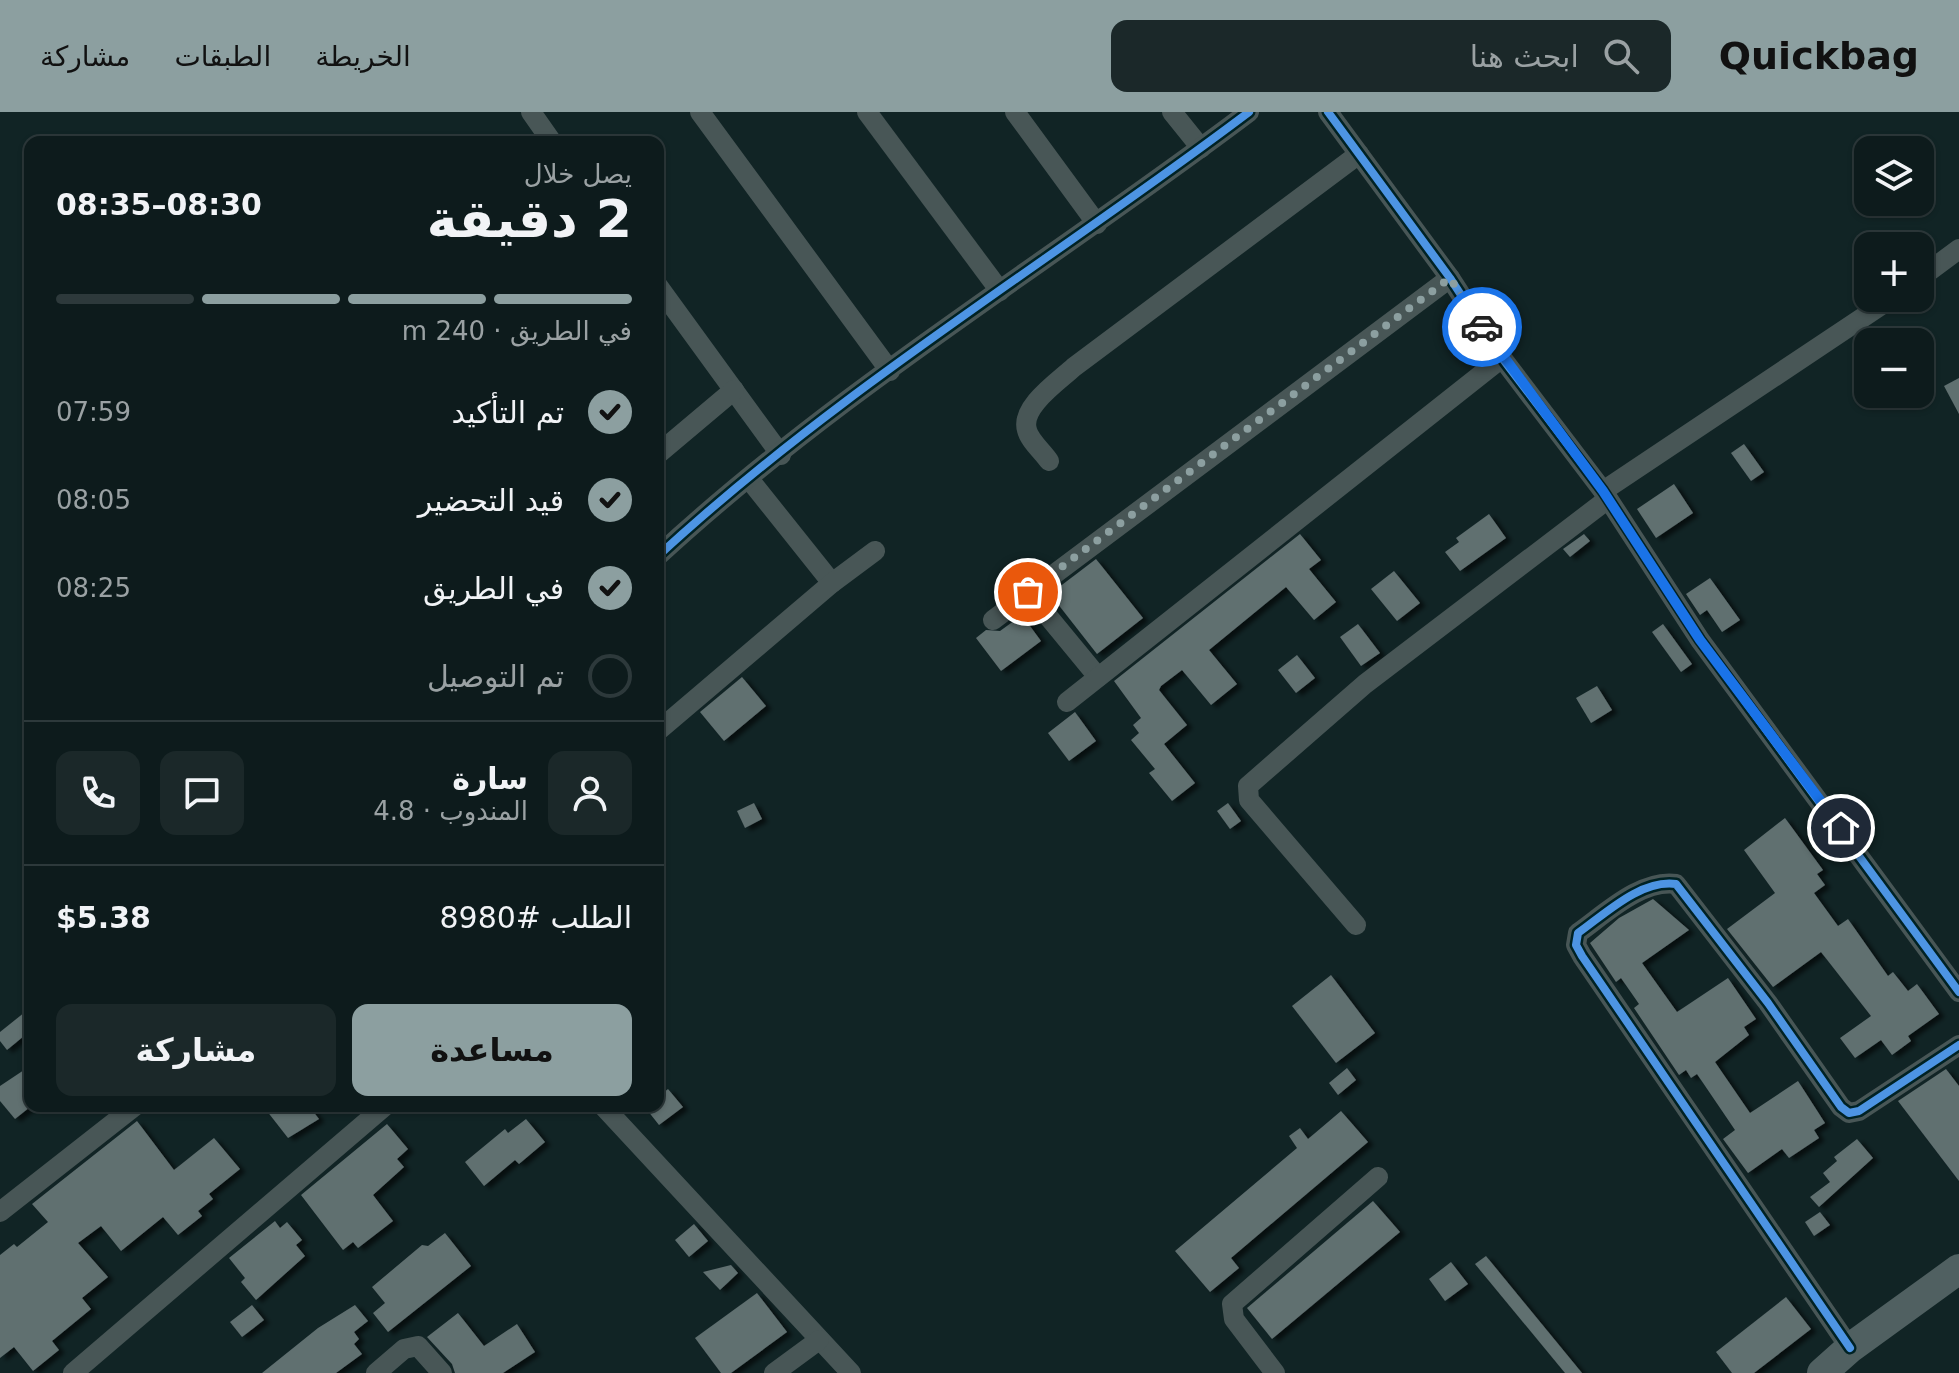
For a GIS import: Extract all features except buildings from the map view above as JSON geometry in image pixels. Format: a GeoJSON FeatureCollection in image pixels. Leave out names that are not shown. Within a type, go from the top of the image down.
{"type":"FeatureCollection","features":[{"type":"Feature","properties":{"kind":"main road"},"geometry":{"type":"LineString","coordinates":[[1822,1373],[1850,1348],[1959,1269]]}},
{"type":"Feature","properties":{"kind":"street"},"geometry":{"type":"LineString","coordinates":[[531,112],[548,136]]}},
{"type":"Feature","properties":{"kind":"street"},"geometry":{"type":"LineString","coordinates":[[700,112],[890,371]]}},
{"type":"Feature","properties":{"kind":"street"},"geometry":{"type":"LineString","coordinates":[[867,112],[1000,291]]}},
{"type":"Feature","properties":{"kind":"street"},"geometry":{"type":"LineString","coordinates":[[1015,112],[1097,224]]}},
{"type":"Feature","properties":{"kind":"street"},"geometry":{"type":"LineString","coordinates":[[1172,112],[1201,148]]}},
{"type":"Feature","properties":{"kind":"street"},"geometry":{"type":"LineString","coordinates":[[664,551],[749,479],[890,371],[1249,112]]}},
{"type":"Feature","properties":{"kind":"street"},"geometry":{"type":"LineString","coordinates":[[1328,112],[1450,278],[1502,358],[1605,495],[1700,640],[1959,992]]}},
{"type":"Feature","properties":{"kind":"street"},"geometry":{"type":"LineString","coordinates":[[1049,461],[1027,431],[1027,417],[1037,402],[1074,367],[1359,154]]}},
{"type":"Feature","properties":{"kind":"street"},"geometry":{"type":"LineString","coordinates":[[1934,268],[1959,249]]}},
{"type":"Feature","properties":{"kind":"street"},"geometry":{"type":"LineString","coordinates":[[993,620],[1450,278]]}},
{"type":"Feature","properties":{"kind":"street"},"geometry":{"type":"LineString","coordinates":[[664,294],[781,455]]}},
{"type":"Feature","properties":{"kind":"street"},"geometry":{"type":"LineString","coordinates":[[1356,925],[1249,800],[1248,786],[1365,684],[1605,495],[1872,312]]}},
{"type":"Feature","properties":{"kind":"street"},"geometry":{"type":"LineString","coordinates":[[1067,702],[1502,358]]}},
{"type":"Feature","properties":{"kind":"street"},"geometry":{"type":"LineString","coordinates":[[664,449],[734,390]]}},
{"type":"Feature","properties":{"kind":"street"},"geometry":{"type":"LineString","coordinates":[[749,479],[832,583]]}},
{"type":"Feature","properties":{"kind":"street"},"geometry":{"type":"LineString","coordinates":[[664,726],[832,583],[875,551]]}},
{"type":"Feature","properties":{"kind":"street"},"geometry":{"type":"LineString","coordinates":[[1028,592],[1098,677]]}},
{"type":"Feature","properties":{"kind":"street"},"geometry":{"type":"LineString","coordinates":[[1850,1348],[1582,956],[1576,945],[1578,933],[1646,888],[1664,883],[1676,884],[1849,1113],[1859,1111],[1959,1045]]}},
{"type":"Feature","properties":{"kind":"street"},"geometry":{"type":"LineString","coordinates":[[0,1212],[127,1112]]}},
{"type":"Feature","properties":{"kind":"street"},"geometry":{"type":"LineString","coordinates":[[73,1373],[378,1112]]}},
{"type":"Feature","properties":{"kind":"street"},"geometry":{"type":"LineString","coordinates":[[609,1112],[851,1373]]}},
{"type":"Feature","properties":{"kind":"street"},"geometry":{"type":"LineString","coordinates":[[1275,1373],[1234,1319],[1232,1304],[1378,1177]]}},
{"type":"Feature","properties":{"kind":"street"},"geometry":{"type":"LineString","coordinates":[[774,1373],[819,1340]]}},
{"type":"Feature","properties":{"kind":"street"},"geometry":{"type":"LineString","coordinates":[[376,1373],[404,1349],[418,1346],[442,1373]]}},
{"type":"Feature","properties":{"kind":"cycle path"},"geometry":{"type":"LineString","coordinates":[[664,551],[727,495],[873,381],[1249,112]]}},
{"type":"Feature","properties":{"kind":"cycle path"},"geometry":{"type":"LineString","coordinates":[[1328,112],[1450,278],[1502,358],[1603,491],[1700,640],[1959,992]]}},
{"type":"Feature","properties":{"kind":"cycle path"},"geometry":{"type":"LineString","coordinates":[[1850,1348],[1582,956],[1576,945],[1578,933],[1637,892],[1663,884],[1676,884],[1768,1003],[1841,1107],[1849,1113],[1859,1111],[1959,1045]]}},
{"type":"Feature","properties":{"kind":"way so far"},"geometry":{"type":"LineString","coordinates":[[1028,592],[1450,278],[1482,327]]}},
{"type":"Feature","properties":{"kind":"route"},"geometry":{"type":"LineString","coordinates":[[1482,327],[1603,491],[1700,640],[1841,828]]}}]}
